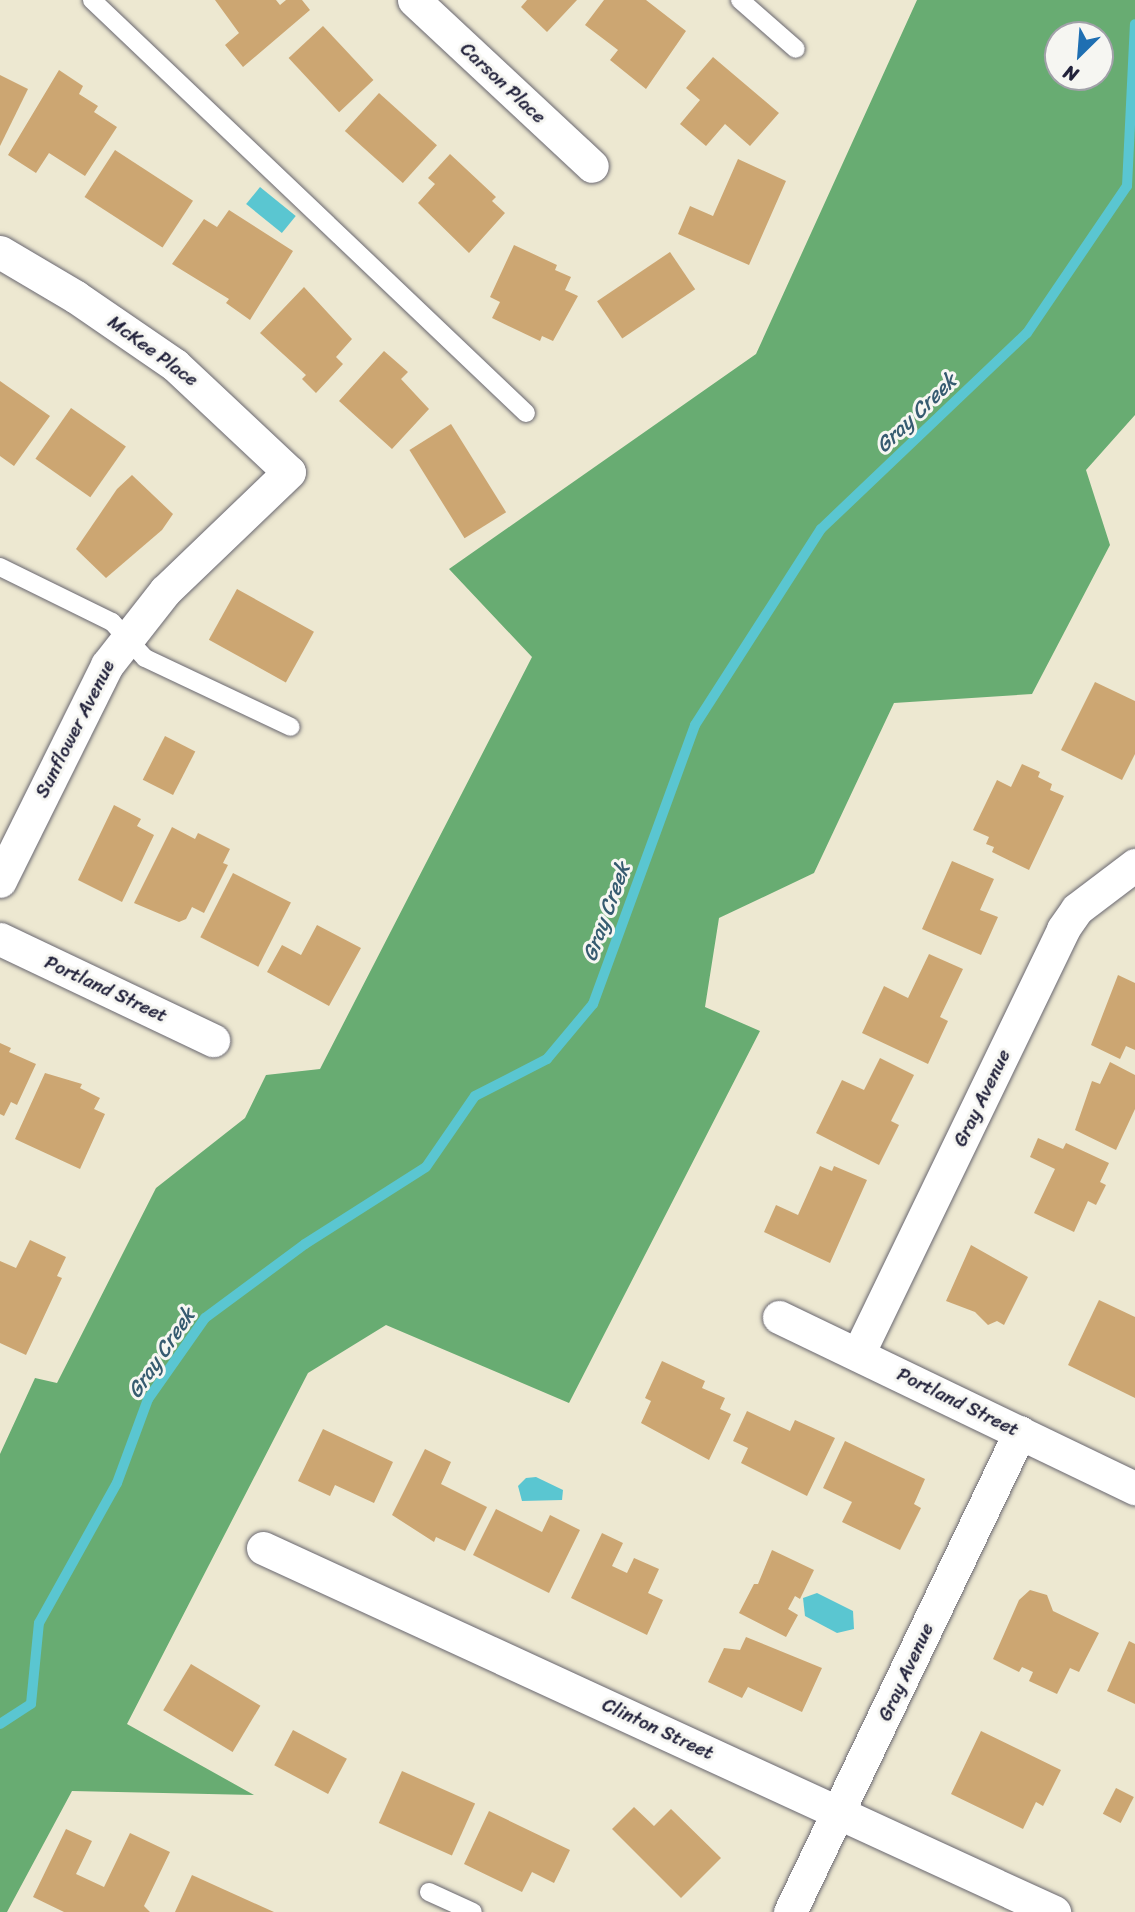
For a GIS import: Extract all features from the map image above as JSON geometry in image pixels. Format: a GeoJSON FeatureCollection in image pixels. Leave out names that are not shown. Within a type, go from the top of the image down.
{"type":"FeatureCollection","features":[{"type":"Feature","properties":{"kind":"street","name":"Carson Place"},"geometry":{"type":"LineString","coordinates":[[414,0],[592,166]]}},
{"type":"Feature","properties":{"kind":"street","name":"McKee Place"},"geometry":{"type":"LineString","coordinates":[[0,252],[76,296],[175,365],[289,472]]}},
{"type":"Feature","properties":{"kind":"street","name":"Sunflower Avenue"},"geometry":{"type":"LineString","coordinates":[[0,881],[86,701],[126,638],[165,592],[289,472]]}},
{"type":"Feature","properties":{"kind":"street","name":"Gray Avenue"},"geometry":{"type":"LineString","coordinates":[[858,1354],[1063,929],[1077,909],[1135,865]]}},
{"type":"Feature","properties":{"kind":"street","name":"Portland Street"},"geometry":{"type":"LineString","coordinates":[[0,939],[213,1040]]}},
{"type":"Feature","properties":{"kind":"street","name":"Portland Street"},"geometry":{"type":"LineString","coordinates":[[779,1317],[1135,1488]]}},
{"type":"Feature","properties":{"kind":"street","name":"Gray Avenue"},"geometry":{"type":"LineString","coordinates":[[790,1912],[840,1813],[1020,1432]]}},
{"type":"Feature","properties":{"kind":"street","name":"Clinton Street"},"geometry":{"type":"LineString","coordinates":[[263,1548],[1054,1912]]}},
{"type":"Feature","properties":{"kind":"lane"},"geometry":{"type":"LineString","coordinates":[[92,0],[526,413]]}},
{"type":"Feature","properties":{"kind":"lane"},"geometry":{"type":"LineString","coordinates":[[740,0],[796,48]]}},
{"type":"Feature","properties":{"kind":"lane"},"geometry":{"type":"LineString","coordinates":[[0,567],[112,622],[145,658],[291,727]]}},
{"type":"Feature","properties":{"kind":"lane"},"geometry":{"type":"LineString","coordinates":[[429,1892],[473,1912]]}},
{"type":"Feature","properties":{"kind":"green space"},"geometry":{"type":"Polygon","coordinates":[[[917,0],[1135,0],[1135,415],[1086,470],[1110,545],[1032,694],[894,703],[814,873],[719,918],[705,1007],[760,1031],[569,1403],[386,1325],[308,1373],[127,1724],[254,1795],[72,1791],[7,1912],[0,1912],[0,1454],[35,1378],[57,1383],[156,1188],[245,1118],[266,1075],[320,1069],[532,657],[449,569],[756,354],[917,0]]]}},
{"type":"Feature","properties":{"kind":"water"},"geometry":{"type":"Polygon","coordinates":[[[260,187],[296,216],[282,233],[246,204],[260,187]]]}},
{"type":"Feature","properties":{"kind":"water"},"geometry":{"type":"Polygon","coordinates":[[[536,1477],[563,1490],[562,1500],[522,1501],[518,1486],[526,1478],[536,1477]]]}},
{"type":"Feature","properties":{"kind":"water"},"geometry":{"type":"Polygon","coordinates":[[[817,1593],[853,1611],[854,1629],[837,1633],[805,1616],[803,1598],[817,1593]]]}},
{"type":"Feature","properties":{"kind":"building"},"geometry":{"type":"Polygon","coordinates":[[[215,0],[276,0],[280,5],[286,0],[302,0],[310,10],[243,67],[225,45],[239,33],[215,0]]]}},
{"type":"Feature","properties":{"kind":"building"},"geometry":{"type":"Polygon","coordinates":[[[527,0],[577,0],[547,32],[521,7],[527,0]]]}},
{"type":"Feature","properties":{"kind":"building"},"geometry":{"type":"Polygon","coordinates":[[[604,0],[646,0],[686,31],[646,89],[610,60],[618,50],[585,25],[604,0]]]}},
{"type":"Feature","properties":{"kind":"building"},"geometry":{"type":"Polygon","coordinates":[[[323,26],[373,80],[339,112],[289,58],[323,26]]]}},
{"type":"Feature","properties":{"kind":"building"},"geometry":{"type":"Polygon","coordinates":[[[713,57],[779,113],[750,146],[725,124],[706,146],[680,124],[700,100],[686,88],[713,57]]]}},
{"type":"Feature","properties":{"kind":"building"},"geometry":{"type":"Polygon","coordinates":[[[59,70],[83,86],[79,94],[98,106],[94,112],[117,127],[85,176],[49,153],[36,173],[8,155],[59,70]]]}},
{"type":"Feature","properties":{"kind":"building"},"geometry":{"type":"Polygon","coordinates":[[[0,75],[28,89],[0,146],[0,75]]]}},
{"type":"Feature","properties":{"kind":"building"},"geometry":{"type":"Polygon","coordinates":[[[379,93],[437,145],[403,183],[345,131],[379,93]]]}},
{"type":"Feature","properties":{"kind":"building"},"geometry":{"type":"Polygon","coordinates":[[[115,150],[193,201],[162,248],[85,197],[115,150]]]}},
{"type":"Feature","properties":{"kind":"building"},"geometry":{"type":"Polygon","coordinates":[[[450,154],[496,197],[492,201],[505,213],[469,253],[418,203],[435,184],[428,178],[450,154]]]}},
{"type":"Feature","properties":{"kind":"building"},"geometry":{"type":"Polygon","coordinates":[[[738,159],[786,181],[749,265],[678,234],[690,206],[713,216],[738,159]]]}},
{"type":"Feature","properties":{"kind":"building"},"geometry":{"type":"Polygon","coordinates":[[[229,210],[293,251],[250,320],[226,303],[229,299],[172,264],[204,219],[217,227],[229,210]]]}},
{"type":"Feature","properties":{"kind":"building"},"geometry":{"type":"Polygon","coordinates":[[[514,245],[557,265],[555,270],[571,277],[565,290],[578,296],[553,341],[542,336],[540,341],[492,318],[500,302],[490,297],[514,245]]]}},
{"type":"Feature","properties":{"kind":"building"},"geometry":{"type":"Polygon","coordinates":[[[670,252],[695,289],[622,339],[597,301],[670,252]]]}},
{"type":"Feature","properties":{"kind":"building"},"geometry":{"type":"Polygon","coordinates":[[[304,287],[352,339],[336,357],[343,364],[316,393],[302,379],[306,375],[260,333],[304,287]]]}},
{"type":"Feature","properties":{"kind":"building"},"geometry":{"type":"Polygon","coordinates":[[[384,351],[408,372],[401,379],[429,409],[392,449],[339,401],[384,351]]]}},
{"type":"Feature","properties":{"kind":"building"},"geometry":{"type":"Polygon","coordinates":[[[0,381],[50,416],[14,466],[0,456],[0,381]]]}},
{"type":"Feature","properties":{"kind":"building"},"geometry":{"type":"Polygon","coordinates":[[[71,408],[126,446],[90,497],[35,459],[71,408]]]}},
{"type":"Feature","properties":{"kind":"building"},"geometry":{"type":"Polygon","coordinates":[[[451,424],[506,512],[465,538],[409,450],[451,424]]]}},
{"type":"Feature","properties":{"kind":"building"},"geometry":{"type":"Polygon","coordinates":[[[132,475],[173,514],[162,530],[106,578],[76,549],[117,489],[132,475]]]}},
{"type":"Feature","properties":{"kind":"building"},"geometry":{"type":"Polygon","coordinates":[[[237,589],[314,632],[286,682],[209,640],[237,589]]]}},
{"type":"Feature","properties":{"kind":"building"},"geometry":{"type":"Polygon","coordinates":[[[1095,682],[1135,701],[1135,754],[1122,780],[1061,750],[1095,682]]]}},
{"type":"Feature","properties":{"kind":"building"},"geometry":{"type":"Polygon","coordinates":[[[165,736],[195,751],[173,795],[143,780],[165,736]]]}},
{"type":"Feature","properties":{"kind":"building"},"geometry":{"type":"Polygon","coordinates":[[[1022,764],[1040,772],[1038,777],[1052,784],[1050,790],[1064,796],[1029,870],[992,852],[994,847],[986,844],[989,837],[973,830],[997,780],[1011,787],[1022,764]]]}},
{"type":"Feature","properties":{"kind":"building"},"geometry":{"type":"Polygon","coordinates":[[[114,805],[141,819],[137,826],[154,835],[122,902],[78,880],[114,805]]]}},
{"type":"Feature","properties":{"kind":"building"},"geometry":{"type":"Polygon","coordinates":[[[172,827],[195,839],[198,833],[230,849],[223,863],[228,865],[204,913],[192,907],[186,919],[179,922],[134,903],[172,827]]]}},
{"type":"Feature","properties":{"kind":"building"},"geometry":{"type":"Polygon","coordinates":[[[952,861],[994,879],[980,910],[998,917],[981,955],[922,929],[952,861]]]}},
{"type":"Feature","properties":{"kind":"building"},"geometry":{"type":"Polygon","coordinates":[[[233,873],[291,903],[258,967],[200,937],[233,873]]]}},
{"type":"Feature","properties":{"kind":"building"},"geometry":{"type":"Polygon","coordinates":[[[317,925],[361,948],[329,1006],[267,972],[282,945],[301,955],[317,925]]]}},
{"type":"Feature","properties":{"kind":"building"},"geometry":{"type":"Polygon","coordinates":[[[929,954],[963,969],[940,1017],[948,1021],[928,1064],[862,1033],[884,986],[908,998],[929,954]]]}},
{"type":"Feature","properties":{"kind":"building"},"geometry":{"type":"Polygon","coordinates":[[[1118,975],[1135,983],[1135,1050],[1126,1046],[1120,1059],[1091,1045],[1118,975]]]}},
{"type":"Feature","properties":{"kind":"building"},"geometry":{"type":"Polygon","coordinates":[[[0,1043],[11,1048],[9,1052],[36,1064],[17,1105],[11,1102],[4,1116],[0,1114],[0,1043]]]}},
{"type":"Feature","properties":{"kind":"building"},"geometry":{"type":"Polygon","coordinates":[[[880,1058],[914,1075],[891,1121],[899,1125],[879,1165],[816,1133],[842,1080],[864,1090],[880,1058]]]}},
{"type":"Feature","properties":{"kind":"building"},"geometry":{"type":"Polygon","coordinates":[[[1110,1062],[1135,1075],[1135,1109],[1116,1150],[1075,1130],[1092,1081],[1100,1084],[1110,1062]]]}},
{"type":"Feature","properties":{"kind":"building"},"geometry":{"type":"Polygon","coordinates":[[[45,1073],[82,1084],[80,1088],[100,1098],[94,1109],[105,1114],[80,1169],[15,1139],[45,1073]]]}},
{"type":"Feature","properties":{"kind":"building"},"geometry":{"type":"Polygon","coordinates":[[[1038,1138],[1063,1149],[1066,1143],[1109,1163],[1100,1182],[1106,1185],[1096,1205],[1088,1201],[1074,1232],[1034,1213],[1055,1169],[1030,1157],[1038,1138]]]}},
{"type":"Feature","properties":{"kind":"building"},"geometry":{"type":"Polygon","coordinates":[[[820,1166],[832,1171],[834,1166],[867,1180],[830,1263],[764,1232],[776,1205],[798,1215],[820,1166]]]}},
{"type":"Feature","properties":{"kind":"building"},"geometry":{"type":"Polygon","coordinates":[[[30,1240],[66,1257],[57,1276],[62,1278],[26,1355],[0,1343],[0,1261],[16,1268],[30,1240]]]}},
{"type":"Feature","properties":{"kind":"building"},"geometry":{"type":"Polygon","coordinates":[[[971,1245],[1028,1277],[1004,1325],[997,1321],[988,1325],[975,1312],[946,1301],[971,1245]]]}},
{"type":"Feature","properties":{"kind":"building"},"geometry":{"type":"Polygon","coordinates":[[[1099,1300],[1135,1317],[1135,1398],[1068,1365],[1099,1300]]]}},
{"type":"Feature","properties":{"kind":"building"},"geometry":{"type":"Polygon","coordinates":[[[662,1361],[705,1381],[702,1388],[725,1398],[720,1409],[731,1414],[709,1460],[641,1423],[651,1401],[645,1398],[662,1361]]]}},
{"type":"Feature","properties":{"kind":"building"},"geometry":{"type":"Polygon","coordinates":[[[747,1411],[790,1431],[795,1420],[835,1438],[807,1496],[741,1463],[748,1448],[733,1441],[747,1411]]]}},
{"type":"Feature","properties":{"kind":"building"},"geometry":{"type":"Polygon","coordinates":[[[323,1429],[393,1462],[374,1503],[335,1485],[330,1496],[298,1481],[323,1429]]]}},
{"type":"Feature","properties":{"kind":"building"},"geometry":{"type":"Polygon","coordinates":[[[845,1441],[925,1479],[914,1504],[921,1508],[900,1550],[842,1522],[852,1502],[823,1488],[845,1441]]]}},
{"type":"Feature","properties":{"kind":"building"},"geometry":{"type":"Polygon","coordinates":[[[425,1449],[451,1462],[441,1484],[487,1507],[465,1551],[436,1537],[434,1542],[392,1515],[425,1449]]]}},
{"type":"Feature","properties":{"kind":"building"},"geometry":{"type":"Polygon","coordinates":[[[496,1509],[542,1532],[550,1515],[580,1530],[549,1593],[473,1555],[496,1509]]]}},
{"type":"Feature","properties":{"kind":"building"},"geometry":{"type":"Polygon","coordinates":[[[602,1533],[623,1543],[612,1566],[627,1573],[634,1558],[659,1569],[648,1593],[663,1600],[647,1635],[571,1598],[602,1533]]]}},
{"type":"Feature","properties":{"kind":"building"},"geometry":{"type":"Polygon","coordinates":[[[772,1550],[814,1570],[800,1599],[795,1596],[788,1609],[798,1615],[786,1637],[739,1613],[754,1584],[758,1584],[772,1550]]]}},
{"type":"Feature","properties":{"kind":"building"},"geometry":{"type":"Polygon","coordinates":[[[1030,1590],[1047,1595],[1053,1611],[1099,1633],[1079,1672],[1070,1668],[1057,1694],[1029,1681],[1033,1672],[1022,1667],[1019,1672],[993,1659],[1019,1600],[1030,1590]]]}},
{"type":"Feature","properties":{"kind":"building"},"geometry":{"type":"Polygon","coordinates":[[[746,1637],[822,1668],[802,1712],[748,1687],[742,1698],[708,1682],[724,1648],[740,1650],[746,1637]]]}},
{"type":"Feature","properties":{"kind":"building"},"geometry":{"type":"Polygon","coordinates":[[[1129,1641],[1135,1644],[1135,1704],[1107,1691],[1129,1641]]]}},
{"type":"Feature","properties":{"kind":"building"},"geometry":{"type":"Polygon","coordinates":[[[191,1664],[260,1706],[233,1752],[163,1710],[191,1664]]]}},
{"type":"Feature","properties":{"kind":"building"},"geometry":{"type":"Polygon","coordinates":[[[293,1730],[347,1759],[328,1794],[274,1765],[293,1730]]]}},
{"type":"Feature","properties":{"kind":"building"},"geometry":{"type":"Polygon","coordinates":[[[981,1731],[1061,1770],[1043,1806],[1036,1802],[1023,1829],[951,1794],[981,1731]]]}},
{"type":"Feature","properties":{"kind":"building"},"geometry":{"type":"Polygon","coordinates":[[[402,1771],[475,1804],[452,1856],[379,1823],[402,1771]]]}},
{"type":"Feature","properties":{"kind":"building"},"geometry":{"type":"Polygon","coordinates":[[[1116,1788],[1134,1797],[1121,1823],[1103,1814],[1116,1788]]]}},
{"type":"Feature","properties":{"kind":"building"},"geometry":{"type":"Polygon","coordinates":[[[634,1807],[654,1826],[671,1809],[721,1858],[681,1898],[612,1829],[634,1807]]]}},
{"type":"Feature","properties":{"kind":"building"},"geometry":{"type":"Polygon","coordinates":[[[489,1811],[570,1850],[554,1883],[532,1872],[522,1892],[464,1864],[489,1811]]]}},
{"type":"Feature","properties":{"kind":"building"},"geometry":{"type":"Polygon","coordinates":[[[66,1829],[92,1841],[76,1874],[104,1887],[130,1833],[170,1852],[144,1906],[150,1912],[64,1912],[33,1897],[66,1829]]]}},
{"type":"Feature","properties":{"kind":"building"},"geometry":{"type":"Polygon","coordinates":[[[192,1875],[274,1912],[175,1912],[192,1875]]]}},
{"type":"Feature","properties":{"kind":"waterway","name":"Gray Creek"},"geometry":{"type":"LineString","coordinates":[[0,1724],[31,1704],[39,1623],[117,1483],[148,1399],[205,1318],[305,1244],[426,1167],[475,1096],[547,1059],[593,1004],[695,725],[821,529],[1027,333],[1127,186],[1135,24]]}}]}
